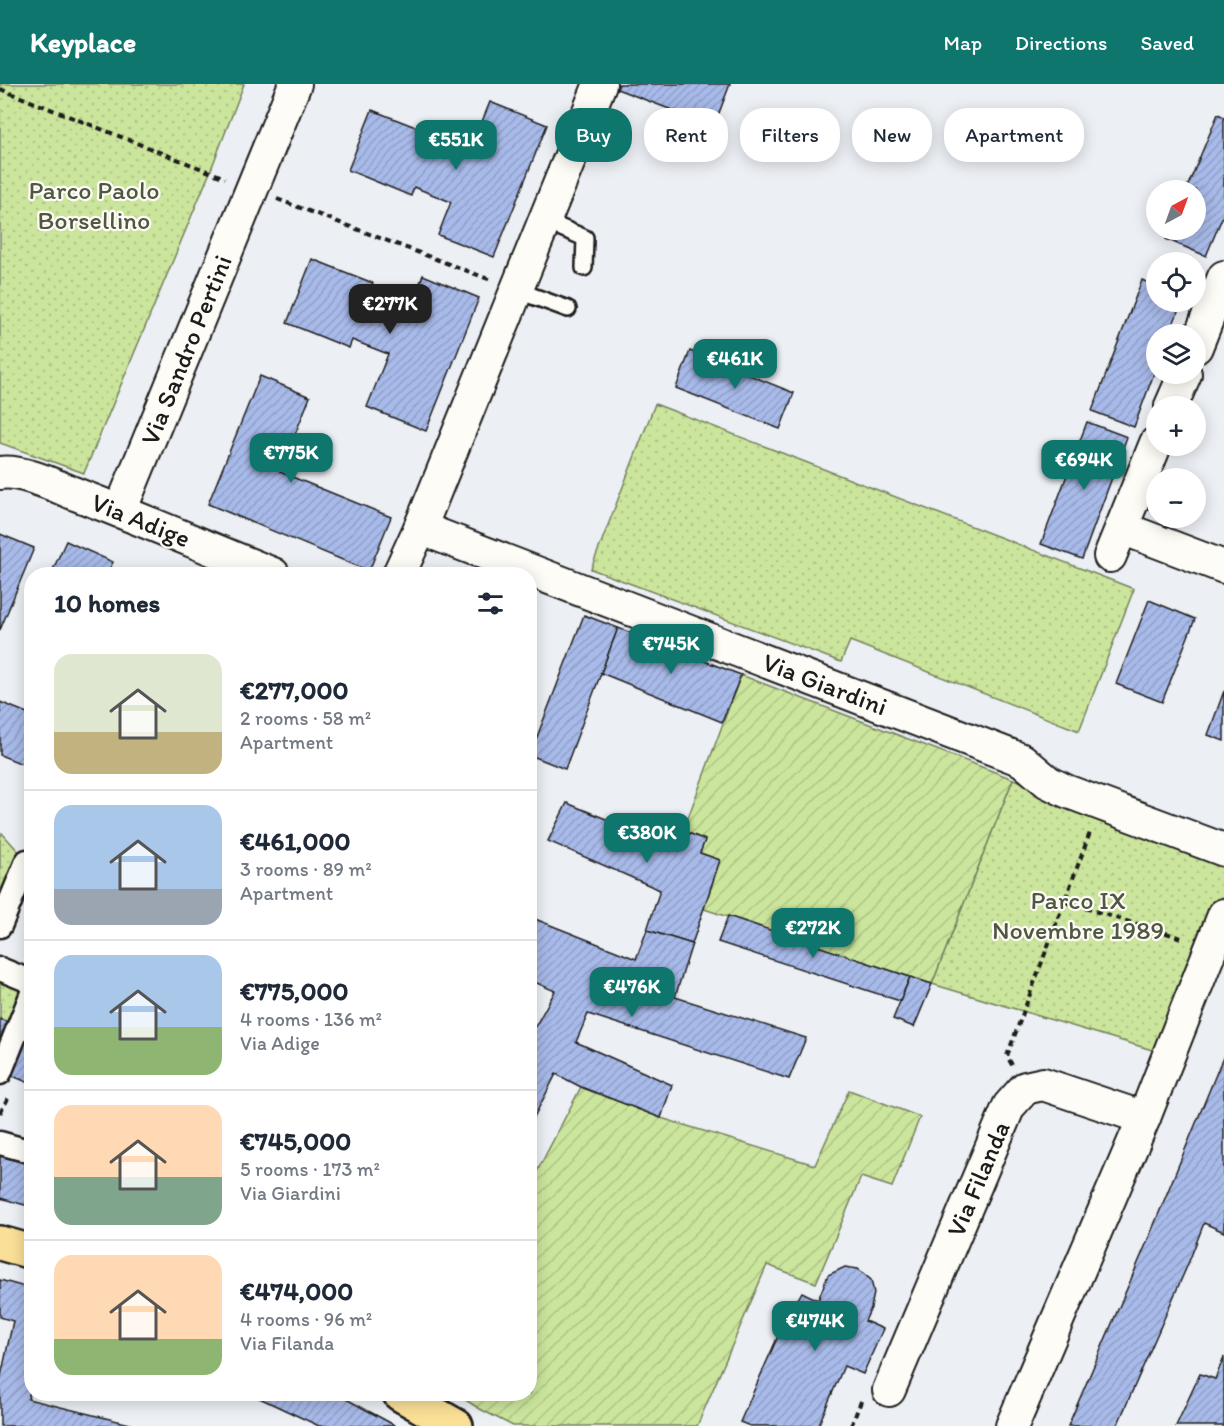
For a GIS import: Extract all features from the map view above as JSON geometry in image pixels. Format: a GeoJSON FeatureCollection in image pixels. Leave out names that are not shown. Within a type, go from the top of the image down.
{"type":"FeatureCollection","features":[{"type":"Feature","properties":{"kind":"main road"},"geometry":{"type":"LineString","coordinates":[[0,1243],[24,1250]]}},
{"type":"Feature","properties":{"kind":"main road"},"geometry":{"type":"LineString","coordinates":[[412,1401],[456,1426]]}},
{"type":"Feature","properties":{"kind":"street","name":"Via Sandro Pertini"},"geometry":{"type":"LineString","coordinates":[[120,511],[295,84]]}},
{"type":"Feature","properties":{"kind":"street"},"geometry":{"type":"LineString","coordinates":[[402,567],[600,84]]}},
{"type":"Feature","properties":{"kind":"street"},"geometry":{"type":"LineString","coordinates":[[1205,324],[1224,278]]}},
{"type":"Feature","properties":{"kind":"street"},"geometry":{"type":"LineString","coordinates":[[1151,456],[1116,542],[1224,567]]}},
{"type":"Feature","properties":{"kind":"street","name":"Via Adige"},"geometry":{"type":"LineString","coordinates":[[3,473],[34,478],[256,567]]}},
{"type":"Feature","properties":{"kind":"street","name":"Via Giardini"},"geometry":{"type":"LineString","coordinates":[[420,528],[521,567]]}},
{"type":"Feature","properties":{"kind":"street","name":"Via Giardini"},"geometry":{"type":"LineString","coordinates":[[537,573],[1022,760],[1048,782],[1224,850]]}},
{"type":"Feature","properties":{"kind":"street"},"geometry":{"type":"LineString","coordinates":[[0,926],[24,868]]}},
{"type":"Feature","properties":{"kind":"street"},"geometry":{"type":"LineString","coordinates":[[1012,1426],[1144,1118],[1224,915]]}},
{"type":"Feature","properties":{"kind":"street"},"geometry":{"type":"LineString","coordinates":[[0,969],[24,979]]}},
{"type":"Feature","properties":{"kind":"street"},"geometry":{"type":"LineString","coordinates":[[0,1073],[24,1013]]}},
{"type":"Feature","properties":{"kind":"street"},"geometry":{"type":"LineString","coordinates":[[1025,1088],[1043,1084],[1144,1118]]}},
{"type":"Feature","properties":{"kind":"street","name":"Via Filanda"},"geometry":{"type":"LineString","coordinates":[[890,1390],[1009,1106],[1025,1088]]}},
{"type":"Feature","properties":{"kind":"street"},"geometry":{"type":"LineString","coordinates":[[0,1143],[24,1150]]}},
{"type":"Feature","properties":{"kind":"lane"},"geometry":{"type":"LineString","coordinates":[[544,221],[585,238],[584,268]]}},
{"type":"Feature","properties":{"kind":"lane"},"geometry":{"type":"LineString","coordinates":[[516,290],[568,309]]}},
{"type":"Feature","properties":{"kind":"path"},"geometry":{"type":"LineString","coordinates":[[0,89],[516,290]]}},
{"type":"Feature","properties":{"kind":"path"},"geometry":{"type":"LineString","coordinates":[[1025,1088],[1007,1056],[1100,804]]}},
{"type":"Feature","properties":{"kind":"path"},"geometry":{"type":"LineString","coordinates":[[1065,902],[1211,947]]}},
{"type":"Feature","properties":{"kind":"green space","name":"Parco Paolo Borsellino"},"geometry":{"type":"Polygon","coordinates":[[[0,84],[244,84],[210,172],[84,473],[0,443],[0,84]]]}},
{"type":"Feature","properties":{"kind":"green space"},"geometry":{"type":"Polygon","coordinates":[[[655,404],[1134,589],[1079,731],[850,641],[841,662],[591,569],[655,404]]]}},
{"type":"Feature","properties":{"kind":"green space"},"geometry":{"type":"Polygon","coordinates":[[[741,675],[1013,779],[932,984],[704,909],[720,860],[700,853],[705,840],[683,831],[741,675]]]}},
{"type":"Feature","properties":{"kind":"green space","name":"Parco IX Novembre 1989"},"geometry":{"type":"Polygon","coordinates":[[[1013,779],[1224,850],[1224,915],[1169,1055],[932,984],[1013,779]]]}},
{"type":"Feature","properties":{"kind":"green space"},"geometry":{"type":"Polygon","coordinates":[[[2,833],[24,858],[24,868],[0,926],[0,838],[2,833]]]}},
{"type":"Feature","properties":{"kind":"green space"},"geometry":{"type":"Polygon","coordinates":[[[0,969],[24,979],[24,1006],[18,1026],[0,1019],[0,969]]]}},
{"type":"Feature","properties":{"kind":"green space"},"geometry":{"type":"Polygon","coordinates":[[[581,1087],[661,1118],[815,1165],[849,1090],[920,1117],[892,1187],[861,1177],[816,1283],[767,1265],[697,1426],[513,1426],[467,1401],[537,1401],[537,1172],[581,1087]]]}},
{"type":"Feature","properties":{"kind":"building"},"geometry":{"type":"Polygon","coordinates":[[[619,84],[730,84],[721,108],[667,108],[617,89],[619,84]]]}},
{"type":"Feature","properties":{"kind":"building"},"geometry":{"type":"Polygon","coordinates":[[[490,102],[547,125],[494,257],[438,235],[451,202],[414,187],[411,196],[348,170],[372,110],[436,135],[433,142],[468,156],[490,102]]]}},
{"type":"Feature","properties":{"kind":"building"},"geometry":{"type":"Polygon","coordinates":[[[1218,114],[1224,117],[1224,213],[1206,256],[1206,252],[1197,252],[1168,240],[1206,240],[1206,180],[1190,180],[1218,114]]]}},
{"type":"Feature","properties":{"kind":"building"},"geometry":{"type":"Polygon","coordinates":[[[312,259],[373,283],[369,292],[410,309],[423,275],[479,298],[426,431],[367,407],[388,354],[352,340],[349,348],[287,323],[312,259]]]}},
{"type":"Feature","properties":{"kind":"building"},"geometry":{"type":"Polygon","coordinates":[[[1142,280],[1146,282],[1146,312],[1178,312],[1173,324],[1146,324],[1146,384],[1150,384],[1134,427],[1092,411],[1142,280]]]}},
{"type":"Feature","properties":{"kind":"building"},"geometry":{"type":"Polygon","coordinates":[[[690,351],[794,393],[780,429],[676,388],[690,351]]]}},
{"type":"Feature","properties":{"kind":"building"},"geometry":{"type":"Polygon","coordinates":[[[260,376],[310,397],[280,472],[391,517],[371,567],[359,567],[208,504],[260,376]]]}},
{"type":"Feature","properties":{"kind":"building"},"geometry":{"type":"Polygon","coordinates":[[[1087,422],[1127,437],[1082,559],[1041,544],[1087,422]]]}},
{"type":"Feature","properties":{"kind":"building"},"geometry":{"type":"Polygon","coordinates":[[[0,534],[34,548],[26,567],[24,567],[24,572],[0,630],[0,534]]]}},
{"type":"Feature","properties":{"kind":"building"},"geometry":{"type":"Polygon","coordinates":[[[66,541],[113,562],[110,567],[54,567],[66,541]]]}},
{"type":"Feature","properties":{"kind":"building"},"geometry":{"type":"Polygon","coordinates":[[[1149,600],[1195,619],[1162,702],[1116,684],[1149,600]]]}},
{"type":"Feature","properties":{"kind":"building"},"geometry":{"type":"Polygon","coordinates":[[[584,615],[618,628],[565,769],[537,758],[537,737],[584,615]]]}},
{"type":"Feature","properties":{"kind":"building"},"geometry":{"type":"Polygon","coordinates":[[[618,628],[741,675],[722,722],[601,673],[618,628]]]}},
{"type":"Feature","properties":{"kind":"building"},"geometry":{"type":"Polygon","coordinates":[[[1224,691],[1224,741],[1208,735],[1224,691]]]}},
{"type":"Feature","properties":{"kind":"building"},"geometry":{"type":"Polygon","coordinates":[[[0,702],[24,712],[24,765],[0,755],[0,702]]]}},
{"type":"Feature","properties":{"kind":"building"},"geometry":{"type":"Polygon","coordinates":[[[567,803],[640,833],[646,815],[705,840],[700,853],[720,860],[692,944],[647,930],[660,890],[548,841],[567,803]]]}},
{"type":"Feature","properties":{"kind":"building"},"geometry":{"type":"Polygon","coordinates":[[[728,916],[910,977],[900,1001],[718,942],[728,916]]]}},
{"type":"Feature","properties":{"kind":"building"},"geometry":{"type":"Polygon","coordinates":[[[537,920],[636,959],[647,930],[692,944],[675,997],[806,1038],[789,1079],[588,1014],[576,1042],[672,1085],[661,1118],[581,1087],[556,1074],[537,1111],[537,1023],[555,991],[537,983],[537,920]]]}},
{"type":"Feature","properties":{"kind":"building"},"geometry":{"type":"Polygon","coordinates":[[[910,977],[932,984],[914,1027],[893,1019],[910,977]]]}},
{"type":"Feature","properties":{"kind":"building"},"geometry":{"type":"Polygon","coordinates":[[[0,1019],[18,1026],[0,1071],[0,1019]]]}},
{"type":"Feature","properties":{"kind":"building"},"geometry":{"type":"Polygon","coordinates":[[[15,1036],[24,1039],[24,1081],[1,1071],[15,1036]]]}},
{"type":"Feature","properties":{"kind":"building"},"geometry":{"type":"Polygon","coordinates":[[[1224,1055],[1224,1232],[1204,1223],[1117,1426],[1068,1426],[1147,1242],[1224,1055]]]}},
{"type":"Feature","properties":{"kind":"building"},"geometry":{"type":"Polygon","coordinates":[[[0,1143],[24,1150],[24,1205],[0,1198],[0,1143]]]}},
{"type":"Feature","properties":{"kind":"building"},"geometry":{"type":"Polygon","coordinates":[[[845,1267],[858,1269],[871,1280],[874,1293],[865,1321],[883,1329],[863,1374],[844,1366],[818,1426],[750,1426],[740,1422],[778,1336],[781,1327],[777,1316],[783,1302],[798,1299],[802,1292],[818,1300],[828,1275],[845,1267]]]}},
{"type":"Feature","properties":{"kind":"building"},"geometry":{"type":"Polygon","coordinates":[[[0,1280],[24,1287],[24,1401],[36,1401],[138,1426],[0,1426],[0,1381],[13,1321],[0,1317],[0,1280]]]}},
{"type":"Feature","properties":{"kind":"building"},"geometry":{"type":"Polygon","coordinates":[[[1224,1357],[1224,1426],[1176,1426],[1200,1374],[1215,1379],[1224,1357]]]}},
{"type":"Feature","properties":{"kind":"building"},"geometry":{"type":"Polygon","coordinates":[[[266,1401],[350,1401],[396,1426],[319,1426],[266,1401]]]}}]}
